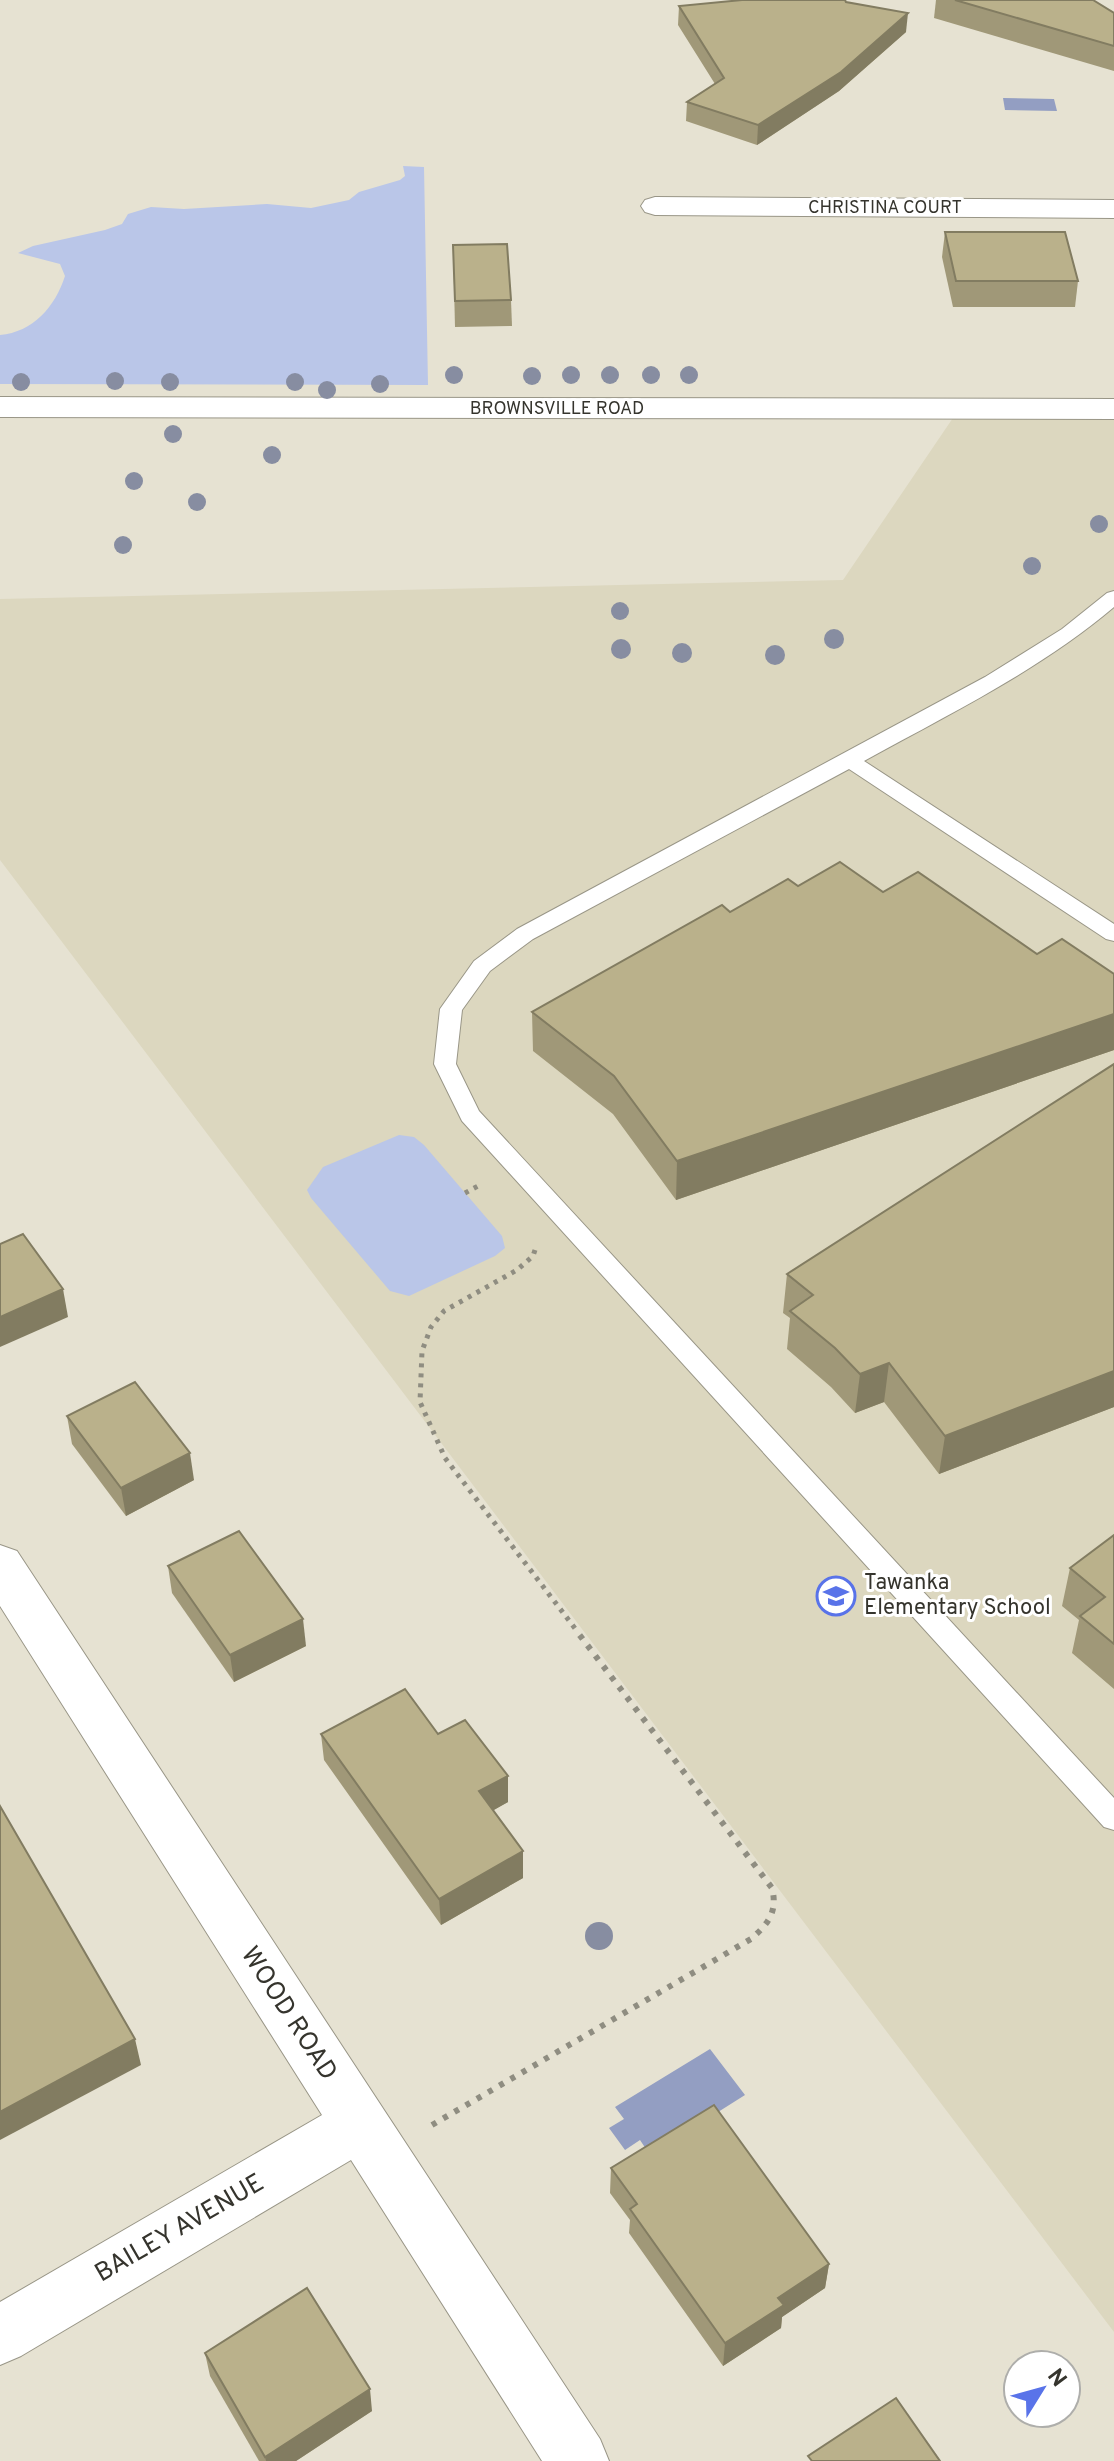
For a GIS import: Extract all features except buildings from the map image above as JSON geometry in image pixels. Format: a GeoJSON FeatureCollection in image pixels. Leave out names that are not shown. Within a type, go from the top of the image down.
{"type":"FeatureCollection","features":[{"type":"Feature","properties":{"kind":"street","name":"CHRISTINA COURT"},"geometry":{"type":"LineString","coordinates":[[655,206],[1114,209]]}},
{"type":"Feature","properties":{"kind":"street","name":"BROWNSVILLE ROAD"},"geometry":{"type":"LineString","coordinates":[[0,407],[1114,409]]}},
{"type":"Feature","properties":{"kind":"street","name":"WOOD ROAD"},"geometry":{"type":"LineString","coordinates":[[0,1565],[578,2461]]}},
{"type":"Feature","properties":{"kind":"street","name":"BAILEY AVENUE"},"geometry":{"type":"LineString","coordinates":[[0,2335],[369,2140]]}},
{"type":"Feature","properties":{"kind":"lane"},"geometry":{"type":"LineString","coordinates":[[1109,610],[849,760],[525,934],[482,966],[451,1009],[445,1064],[470,1115],[1114,1818]]}},
{"type":"Feature","properties":{"kind":"lane"},"geometry":{"type":"LineString","coordinates":[[849,760],[1114,934]]}},
{"type":"Feature","properties":{"kind":"path"},"geometry":{"type":"LineString","coordinates":[[465,1193],[481,1184],[490,1194]]}},
{"type":"Feature","properties":{"kind":"path"},"geometry":{"type":"LineString","coordinates":[[369,2140],[706,1966],[751,1939],[772,1921],[777,1903],[772,1888],[445,1458],[420,1402],[422,1351],[431,1327],[444,1311],[517,1270],[533,1256],[536,1243]]}},
{"type":"Feature","properties":{"kind":"shaded area"},"geometry":{"type":"Polygon","coordinates":[[[1003,98],[1054,99],[1057,111],[1005,110],[1003,98]]]}},
{"type":"Feature","properties":{"kind":"shaded area"},"geometry":{"type":"Polygon","coordinates":[[[403,166],[424,167],[428,385],[0,384],[0,335],[23,329],[41,316],[55,298],[65,276],[60,264],[18,253],[33,246],[105,230],[122,224],[128,214],[151,207],[184,209],[267,204],[311,208],[349,200],[359,192],[400,180],[405,176],[403,166]]]}},
{"type":"Feature","properties":{"kind":"shaded area","name":"Tawanka Elementary School"},"geometry":{"type":"Polygon","coordinates":[[[959,409],[1114,409],[1114,2332],[0,860],[0,599],[843,580],[959,409]]]}},
{"type":"Feature","properties":{"kind":"shaded area"},"geometry":{"type":"Polygon","coordinates":[[[399,1135],[414,1137],[424,1145],[502,1236],[505,1248],[495,1256],[409,1296],[390,1291],[307,1190],[323,1167],[399,1135]]]}},
{"type":"Feature","properties":{"kind":"shaded area"},"geometry":{"type":"Polygon","coordinates":[[[710,2049],[745,2095],[650,2155],[640,2140],[625,2150],[609,2128],[624,2119],[615,2107],[710,2049]]]}},
{"type":"Feature","properties":{"kind":"place","name":"Tawanka Elementary School"},"geometry":{"type":"Point","coordinates":[836,1596]}}]}
